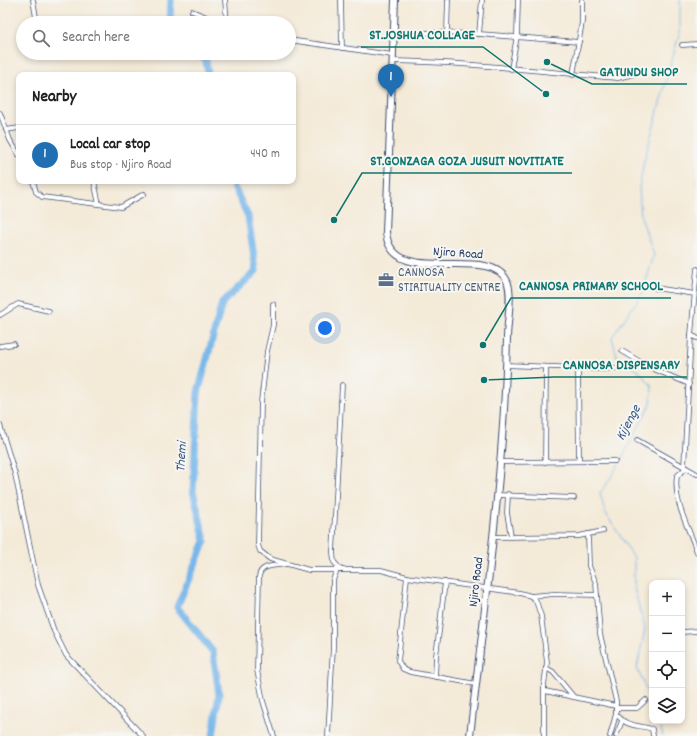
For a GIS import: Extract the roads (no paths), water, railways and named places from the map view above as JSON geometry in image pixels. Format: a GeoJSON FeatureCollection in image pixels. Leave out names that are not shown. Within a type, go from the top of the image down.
{"type":"FeatureCollection","features":[{"type":"Feature","properties":{"kind":"street"},"geometry":{"type":"LineString","coordinates":[[33,0],[36,16]]}},
{"type":"Feature","properties":{"kind":"street"},"geometry":{"type":"LineString","coordinates":[[225,0],[226,16]]}},
{"type":"Feature","properties":{"kind":"street"},"geometry":{"type":"LineString","coordinates":[[341,0],[342,48]]}},
{"type":"Feature","properties":{"kind":"street","name":"Njiro Road"},"geometry":{"type":"LineString","coordinates":[[395,0],[386,232],[388,245],[393,253],[410,262],[487,266],[496,269],[508,282],[509,295],[501,462],[494,537],[470,736]]}},
{"type":"Feature","properties":{"kind":"street"},"geometry":{"type":"LineString","coordinates":[[447,32],[448,0]]}},
{"type":"Feature","properties":{"kind":"street"},"geometry":{"type":"LineString","coordinates":[[479,34],[482,0]]}},
{"type":"Feature","properties":{"kind":"street"},"geometry":{"type":"LineString","coordinates":[[511,68],[517,36],[518,0]]}},
{"type":"Feature","properties":{"kind":"street"},"geometry":{"type":"LineString","coordinates":[[573,75],[582,22],[582,0]]}},
{"type":"Feature","properties":{"kind":"street"},"geometry":{"type":"LineString","coordinates":[[192,11],[204,16]]}},
{"type":"Feature","properties":{"kind":"street"},"geometry":{"type":"LineString","coordinates":[[393,32],[447,32],[517,36],[579,42]]}},
{"type":"Feature","properties":{"kind":"street"},"geometry":{"type":"LineString","coordinates":[[296,41],[392,58],[573,75],[618,78],[637,73]]}},
{"type":"Feature","properties":{"kind":"street"},"geometry":{"type":"LineString","coordinates":[[682,45],[697,44]]}},
{"type":"Feature","properties":{"kind":"street"},"geometry":{"type":"LineString","coordinates":[[0,113],[10,140],[16,150]]}},
{"type":"Feature","properties":{"kind":"street"},"geometry":{"type":"LineString","coordinates":[[6,130],[16,128]]}},
{"type":"Feature","properties":{"kind":"street"},"geometry":{"type":"LineString","coordinates":[[34,184],[36,192],[42,196],[121,207],[144,194]]}},
{"type":"Feature","properties":{"kind":"street"},"geometry":{"type":"LineString","coordinates":[[95,184],[99,204]]}},
{"type":"Feature","properties":{"kind":"street"},"geometry":{"type":"LineString","coordinates":[[697,269],[691,335],[685,467],[677,476],[677,492],[680,506],[697,552]]}},
{"type":"Feature","properties":{"kind":"street"},"geometry":{"type":"LineString","coordinates":[[655,288],[696,292]]}},
{"type":"Feature","properties":{"kind":"street"},"geometry":{"type":"LineString","coordinates":[[0,315],[18,304],[49,312]]}},
{"type":"Feature","properties":{"kind":"street"},"geometry":{"type":"LineString","coordinates":[[273,304],[273,325],[267,351],[261,402],[258,545],[260,551],[264,555],[270,559],[309,570],[381,570],[407,578],[445,582],[531,596],[554,594],[597,595]]}},
{"type":"Feature","properties":{"kind":"street"},"geometry":{"type":"LineString","coordinates":[[691,335],[697,338]]}},
{"type":"Feature","properties":{"kind":"street"},"geometry":{"type":"LineString","coordinates":[[0,346],[14,344]]}},
{"type":"Feature","properties":{"kind":"street"},"geometry":{"type":"LineString","coordinates":[[622,351],[648,367],[689,384]]}},
{"type":"Feature","properties":{"kind":"street"},"geometry":{"type":"LineString","coordinates":[[506,366],[603,369],[625,367]]}},
{"type":"Feature","properties":{"kind":"street"},"geometry":{"type":"LineString","coordinates":[[546,367],[546,462]]}},
{"type":"Feature","properties":{"kind":"street"},"geometry":{"type":"LineString","coordinates":[[578,368],[579,461]]}},
{"type":"Feature","properties":{"kind":"street"},"geometry":{"type":"LineString","coordinates":[[339,570],[334,562],[333,546],[342,385]]}},
{"type":"Feature","properties":{"kind":"street"},"geometry":{"type":"LineString","coordinates":[[0,425],[15,474],[38,585],[57,639],[66,655],[143,736]]}},
{"type":"Feature","properties":{"kind":"street"},"geometry":{"type":"LineString","coordinates":[[637,440],[697,474]]}},
{"type":"Feature","properties":{"kind":"street"},"geometry":{"type":"LineString","coordinates":[[501,462],[615,461]]}},
{"type":"Feature","properties":{"kind":"street"},"geometry":{"type":"LineString","coordinates":[[498,495],[508,494],[544,498],[574,498]]}},
{"type":"Feature","properties":{"kind":"street"},"geometry":{"type":"LineString","coordinates":[[508,494],[506,513],[511,536]]}},
{"type":"Feature","properties":{"kind":"street"},"geometry":{"type":"LineString","coordinates":[[494,537],[570,537],[603,531]]}},
{"type":"Feature","properties":{"kind":"street"},"geometry":{"type":"LineString","coordinates":[[588,534],[588,566],[596,583],[600,634],[616,707],[616,714],[610,736]]}},
{"type":"Feature","properties":{"kind":"street"},"geometry":{"type":"LineString","coordinates":[[274,736],[263,701],[257,670],[259,572],[263,568],[288,564]]}},
{"type":"Feature","properties":{"kind":"street"},"geometry":{"type":"LineString","coordinates":[[328,736],[333,647],[333,580],[339,570]]}},
{"type":"Feature","properties":{"kind":"street"},"geometry":{"type":"LineString","coordinates":[[407,578],[398,661],[403,669],[435,677],[476,684]]}},
{"type":"Feature","properties":{"kind":"street"},"geometry":{"type":"LineString","coordinates":[[435,677],[436,656],[445,582]]}},
{"type":"Feature","properties":{"kind":"street"},"geometry":{"type":"LineString","coordinates":[[531,596],[538,603],[547,655],[544,736]]}},
{"type":"Feature","properties":{"kind":"street"},"geometry":{"type":"LineString","coordinates":[[685,632],[697,631]]}},
{"type":"Feature","properties":{"kind":"street"},"geometry":{"type":"LineString","coordinates":[[546,668],[553,672],[573,697]]}},
{"type":"Feature","properties":{"kind":"street"},"geometry":{"type":"LineString","coordinates":[[545,692],[616,707],[637,708],[646,700]]}},
{"type":"Feature","properties":{"kind":"street"},"geometry":{"type":"LineString","coordinates":[[616,714],[622,721],[631,725],[652,729],[653,736]]}},
{"type":"Feature","properties":{"kind":"street"},"geometry":{"type":"LineString","coordinates":[[616,736],[622,721]]}},
{"type":"Feature","properties":{"kind":"waterway","name":"Themi"},"geometry":{"type":"LineString","coordinates":[[170,16],[171,0]]}},
{"type":"Feature","properties":{"kind":"waterway","name":"Kijenge"},"geometry":{"type":"LineString","coordinates":[[649,696],[637,668],[645,629],[634,588],[634,558],[605,512],[600,493],[612,476],[651,404],[652,386],[639,371],[617,357],[612,337],[642,294],[654,255],[641,217],[639,188],[644,161],[680,31],[680,0]]}},
{"type":"Feature","properties":{"kind":"waterway","name":"Themi"},"geometry":{"type":"LineString","coordinates":[[206,60],[208,72]]}},
{"type":"Feature","properties":{"kind":"waterway","name":"Themi"},"geometry":{"type":"LineString","coordinates":[[213,736],[219,694],[213,652],[177,607],[205,541],[193,491],[198,393],[222,303],[256,271],[248,216],[232,184]]}},
{"type":"Feature","properties":{"kind":"waterway","name":"Kijenge"},"geometry":{"type":"LineString","coordinates":[[660,724],[663,736]]}},
{"type":"Feature","properties":{"kind":"place","name":"GATUNDU SHOP"},"geometry":{"type":"Point","coordinates":[547,62]}},
{"type":"Feature","properties":{"kind":"place","name":"ST.JOSHUA COLLAGE"},"geometry":{"type":"Point","coordinates":[546,94]}},
{"type":"Feature","properties":{"kind":"place","name":"Local car stop"},"geometry":{"type":"Point","coordinates":[391,97]}},
{"type":"Feature","properties":{"kind":"place","name":"ST.GONZAGA GOZA JUSUIT NOVITIATE"},"geometry":{"type":"Point","coordinates":[334,220]}},
{"type":"Feature","properties":{"kind":"place","name":"CANNOSA STIRITUALITY CENTRE"},"geometry":{"type":"Point","coordinates":[386,280]}},
{"type":"Feature","properties":{"kind":"place","name":"CANNOSA PRIMARY SCHOOL"},"geometry":{"type":"Point","coordinates":[483,345]}},
{"type":"Feature","properties":{"kind":"place","name":"CANNOSA DISPENSARY"},"geometry":{"type":"Point","coordinates":[484,380]}}]}
